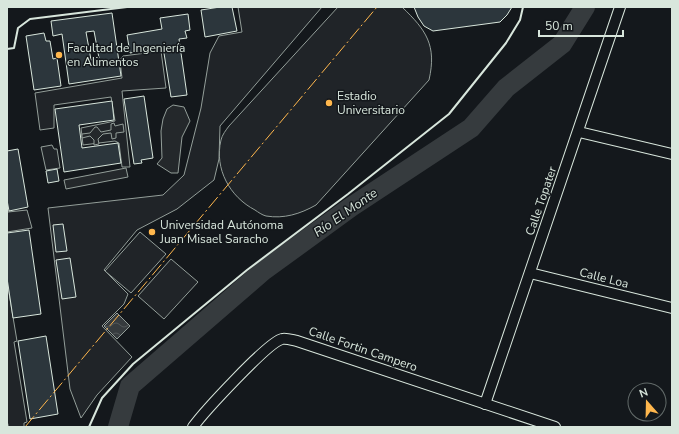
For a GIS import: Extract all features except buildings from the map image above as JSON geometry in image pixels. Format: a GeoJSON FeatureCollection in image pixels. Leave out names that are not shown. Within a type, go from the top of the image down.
{"type":"FeatureCollection","features":[{"type":"Feature","properties":{"kind":"street","name":"Calle Topater"},"geometry":{"type":"LineString","coordinates":[[485,404],[579,132],[620,7]]}},
{"type":"Feature","properties":{"kind":"street"},"geometry":{"type":"LineString","coordinates":[[579,132],[672,154]]}},
{"type":"Feature","properties":{"kind":"street","name":"Calle Loa"},"geometry":{"type":"LineString","coordinates":[[530,273],[672,308]]}},
{"type":"Feature","properties":{"kind":"street","name":"Calle Fortin Campero"},"geometry":{"type":"LineString","coordinates":[[193,427],[204,412],[254,362],[273,344],[282,339],[297,341],[555,427]]}},
{"type":"Feature","properties":{"kind":"path"},"geometry":{"type":"LineString","coordinates":[[7,423],[8,427]]}},
{"type":"Feature","properties":{"kind":"shaded area"},"geometry":{"type":"Polygon","coordinates":[[[238,7],[322,7],[220,126],[219,159],[214,180],[177,209],[137,230],[104,270],[128,294],[124,304],[102,326],[132,357],[97,395],[81,418],[70,389],[48,208],[163,195],[184,175],[201,108],[210,53],[219,36],[242,32],[238,7]]]}},
{"type":"Feature","properties":{"kind":"shaded area","name":"Estadio Universitario"},"geometry":{"type":"Polygon","coordinates":[[[338,7],[402,7],[417,23],[428,39],[432,57],[429,80],[316,205],[292,215],[279,217],[265,216],[238,198],[226,181],[222,171],[219,151],[222,138],[229,126],[338,7]]]}},
{"type":"Feature","properties":{"kind":"shaded area"},"geometry":{"type":"Polygon","coordinates":[[[161,51],[166,88],[122,91],[130,167],[122,167],[119,143],[115,141],[83,145],[81,128],[115,121],[111,97],[54,105],[54,128],[40,130],[35,93],[122,78],[120,60],[123,56],[161,51]]]}},
{"type":"Feature","properties":{"kind":"shaded area"},"geometry":{"type":"Polygon","coordinates":[[[173,105],[184,107],[190,121],[182,137],[178,173],[171,173],[157,164],[162,158],[161,131],[163,119],[167,109],[173,105]]]}},
{"type":"Feature","properties":{"kind":"shaded area"},"geometry":{"type":"Polygon","coordinates":[[[114,123],[115,126],[123,124],[124,132],[116,133],[116,138],[112,139],[111,133],[103,134],[98,139],[99,144],[94,145],[94,140],[90,136],[82,138],[82,134],[90,133],[95,127],[97,127],[101,132],[111,130],[111,124],[114,123]]]}},
{"type":"Feature","properties":{"kind":"shaded area"},"geometry":{"type":"Polygon","coordinates":[[[52,145],[54,149],[57,149],[60,168],[46,170],[41,147],[52,145]]]}},
{"type":"Feature","properties":{"kind":"shaded area"},"geometry":{"type":"Polygon","coordinates":[[[126,168],[128,177],[66,189],[64,180],[126,168]]]}},
{"type":"Feature","properties":{"kind":"shaded area"},"geometry":{"type":"Polygon","coordinates":[[[7,207],[8,212],[27,210],[32,228],[7,232],[7,207]]]}},
{"type":"Feature","properties":{"kind":"shaded area"},"geometry":{"type":"Polygon","coordinates":[[[140,232],[166,254],[131,293],[105,271],[140,232]]]}},
{"type":"Feature","properties":{"kind":"shaded area"},"geometry":{"type":"Polygon","coordinates":[[[171,259],[198,282],[164,319],[138,296],[171,259]]]}},
{"type":"Feature","properties":{"kind":"shaded area"},"geometry":{"type":"Polygon","coordinates":[[[7,281],[17,341],[14,342],[27,422],[24,423],[24,427],[7,427],[7,281]]]}},
{"type":"Feature","properties":{"kind":"water"},"geometry":{"type":"Polygon","coordinates":[[[117,313],[130,326],[117,339],[104,326],[117,313]]]}},
{"type":"Feature","properties":{"kind":"waterway","name":"Río El Monte"},"geometry":{"type":"LineString","coordinates":[[118,427],[130,386],[263,271],[351,207],[471,128],[506,88],[562,44],[585,7]]}},
{"type":"Feature","properties":{"kind":"wall"},"geometry":{"type":"LineString","coordinates":[[7,49],[14,48],[18,28],[30,19],[127,7]]}},
{"type":"Feature","properties":{"kind":"wall"},"geometry":{"type":"LineString","coordinates":[[89,427],[102,398],[133,364],[247,270],[348,194],[449,114],[506,43],[520,20],[523,7]]}},
{"type":"Feature","properties":{"kind":"power"},"geometry":{"type":"LineString","coordinates":[[25,427],[377,7]]}},
{"type":"Feature","properties":{"kind":"place","name":"Facultad de Ingeniería en Alimentos"},"geometry":{"type":"Point","coordinates":[59,55]}},
{"type":"Feature","properties":{"kind":"place","name":"Estadio Universitario"},"geometry":{"type":"Point","coordinates":[329,103]}},
{"type":"Feature","properties":{"kind":"place","name":"Universidad Autónoma Juan Misael Saracho"},"geometry":{"type":"Point","coordinates":[152,232]}}]}
